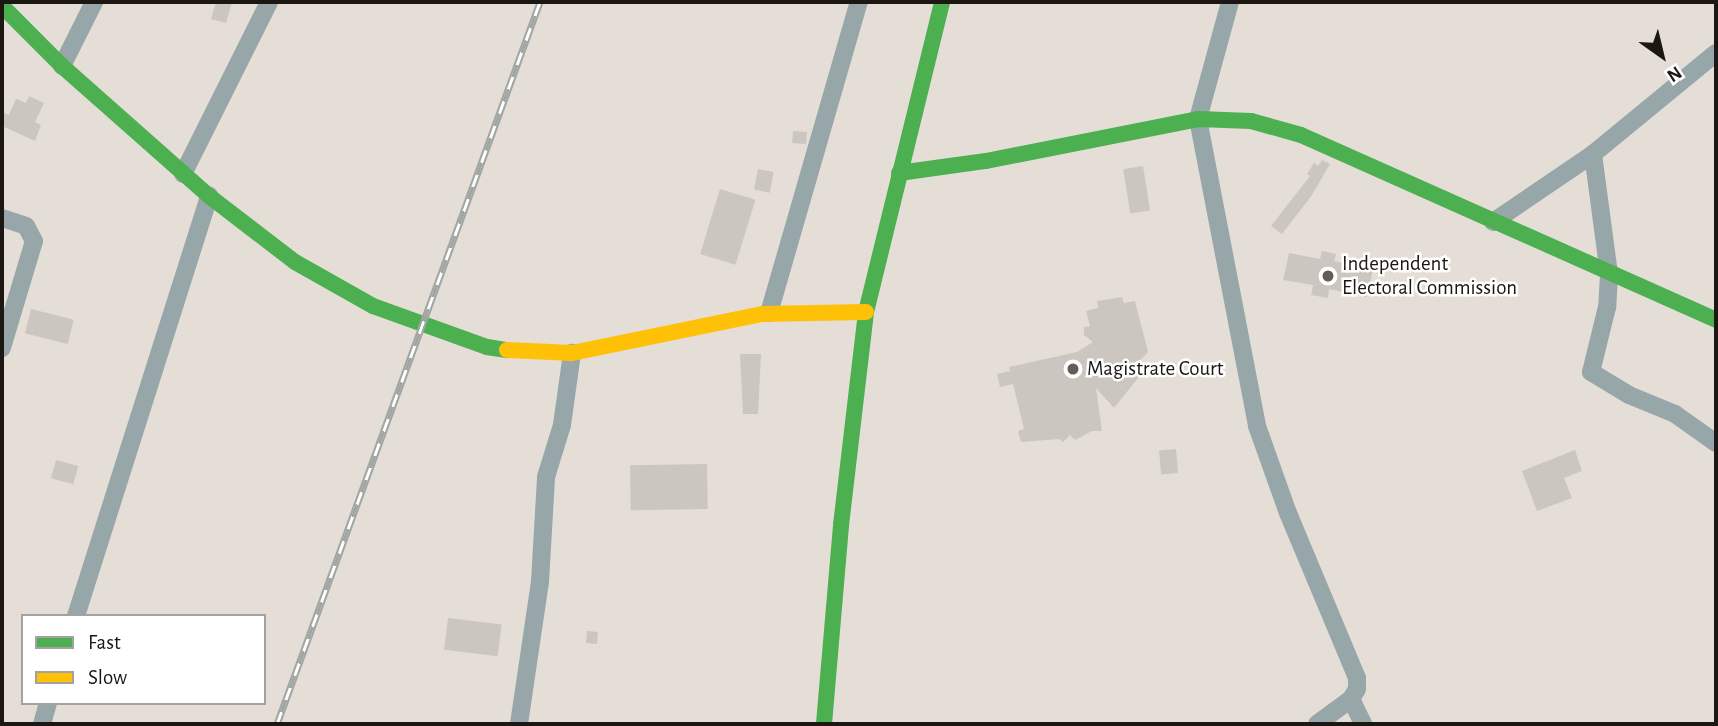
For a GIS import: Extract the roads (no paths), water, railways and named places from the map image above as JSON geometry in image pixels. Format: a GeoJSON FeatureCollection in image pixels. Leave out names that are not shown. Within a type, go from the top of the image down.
{"type":"FeatureCollection","features":[{"type":"Feature","properties":{"kind":"main road"},"geometry":{"type":"LineString","coordinates":[[824,724],[866,312],[942,2]]}},
{"type":"Feature","properties":{"kind":"main road"},"geometry":{"type":"LineString","coordinates":[[2,6],[62,66],[183,174],[295,262],[373,306],[487,347],[529,353],[572,353],[769,313],[866,312]]}},
{"type":"Feature","properties":{"kind":"main road"},"geometry":{"type":"LineString","coordinates":[[899,173],[986,161],[1198,119],[1251,121],[1301,135],[1716,320]]}},
{"type":"Feature","properties":{"kind":"main road"},"geometry":{"type":"LineString","coordinates":[[822,550],[838,441],[859,366]]}},
{"type":"Feature","properties":{"kind":"street"},"geometry":{"type":"LineString","coordinates":[[62,66],[94,2]]}},
{"type":"Feature","properties":{"kind":"street"},"geometry":{"type":"LineString","coordinates":[[183,174],[269,2]]}},
{"type":"Feature","properties":{"kind":"street"},"geometry":{"type":"LineString","coordinates":[[769,313],[859,2]]}},
{"type":"Feature","properties":{"kind":"street"},"geometry":{"type":"LineString","coordinates":[[1230,2],[1198,119],[1257,426],[1288,513],[1357,678],[1357,689],[1351,699],[1317,724]]}},
{"type":"Feature","properties":{"kind":"street"},"geometry":{"type":"LineString","coordinates":[[1493,222],[1593,155],[1716,53]]}},
{"type":"Feature","properties":{"kind":"street"},"geometry":{"type":"LineString","coordinates":[[1593,155],[1609,274],[1607,307],[1591,372],[1629,395],[1675,414],[1716,443]]}},
{"type":"Feature","properties":{"kind":"street"},"geometry":{"type":"LineString","coordinates":[[77,614],[209,196]]}},
{"type":"Feature","properties":{"kind":"street"},"geometry":{"type":"LineString","coordinates":[[2,218],[26,226],[34,241],[2,348]]}},
{"type":"Feature","properties":{"kind":"street"},"geometry":{"type":"LineString","coordinates":[[519,724],[540,582],[546,477],[562,425],[572,353]]}},
{"type":"Feature","properties":{"kind":"street"},"geometry":{"type":"LineString","coordinates":[[1351,699],[1363,724]]}},
{"type":"Feature","properties":{"kind":"street"},"geometry":{"type":"LineString","coordinates":[[42,724],[47,705]]}},
{"type":"Feature","properties":{"kind":"railway"},"geometry":{"type":"LineString","coordinates":[[277,724],[540,2]]}},
{"type":"Feature","properties":{"kind":"place","name":"Independent Electoral Commission"},"geometry":{"type":"Point","coordinates":[1328,276]}},
{"type":"Feature","properties":{"kind":"place","name":"Magistrate Court"},"geometry":{"type":"Point","coordinates":[1073,369]}}]}
